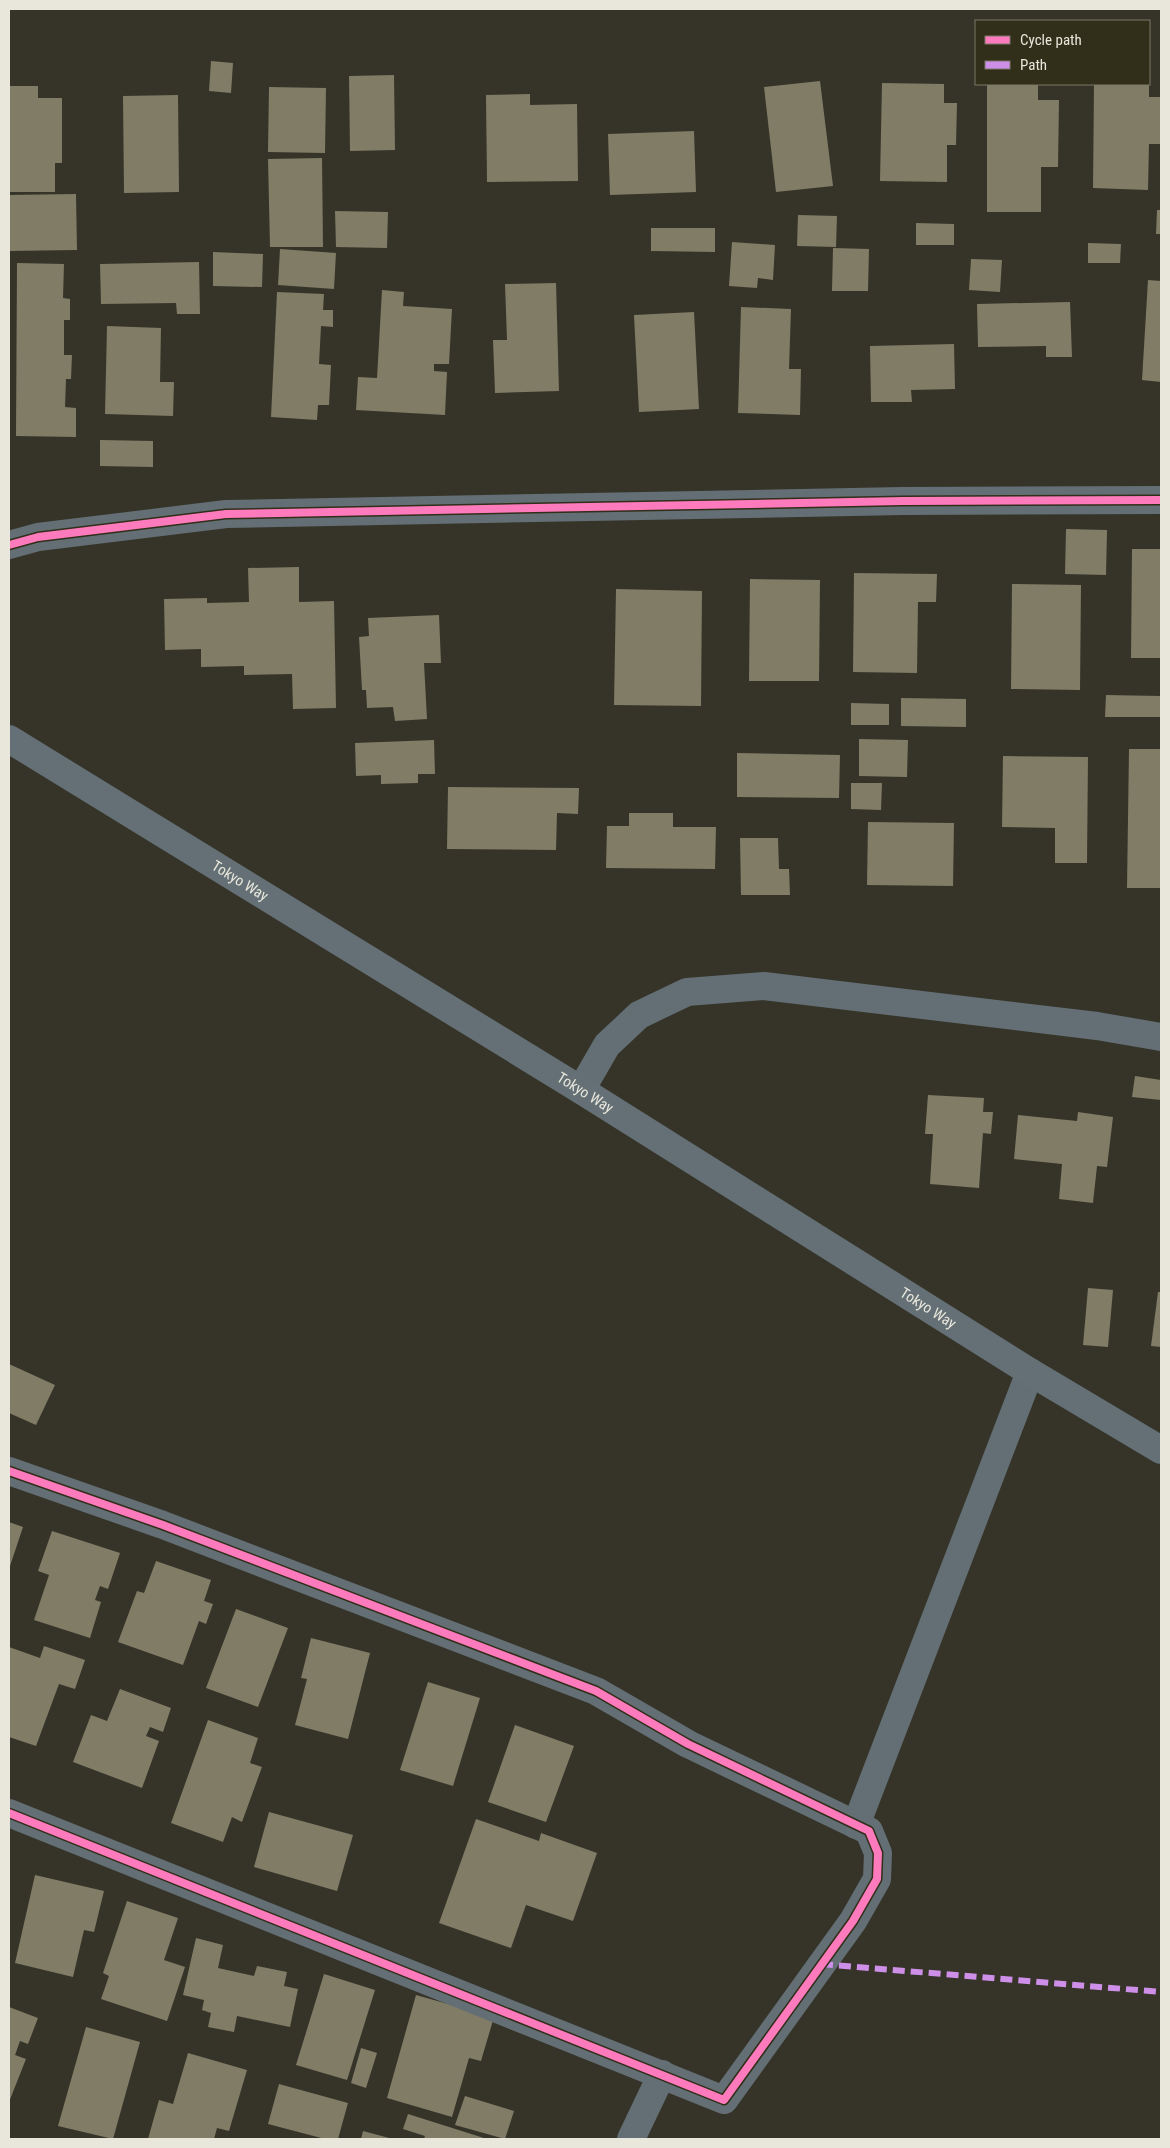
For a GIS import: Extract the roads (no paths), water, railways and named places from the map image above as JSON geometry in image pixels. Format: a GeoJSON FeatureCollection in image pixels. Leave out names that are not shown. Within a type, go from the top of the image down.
{"type":"FeatureCollection","features":[{"type":"Feature","properties":{"kind":"main road","name":"Tokyo Way"},"geometry":{"type":"LineString","coordinates":[[9,739],[581,1090],[1030,1372],[1161,1450]]}},
{"type":"Feature","properties":{"kind":"street"},"geometry":{"type":"LineString","coordinates":[[9,545],[38,537],[226,514],[903,501],[1161,500]]}},
{"type":"Feature","properties":{"kind":"street"},"geometry":{"type":"LineString","coordinates":[[581,1090],[607,1046],[639,1014],[687,992],[697,991],[764,986],[1087,1025],[1161,1037]]}},
{"type":"Feature","properties":{"kind":"street"},"geometry":{"type":"LineString","coordinates":[[856,1825],[1030,1372]]}},
{"type":"Feature","properties":{"kind":"street"},"geometry":{"type":"LineString","coordinates":[[9,1471],[163,1525],[596,1691],[688,1744],[869,1831],[878,1853],[877,1879],[852,1921],[724,2100],[9,1813]]}},
{"type":"Feature","properties":{"kind":"street"},"geometry":{"type":"LineString","coordinates":[[631,2139],[662,2074]]}}]}
